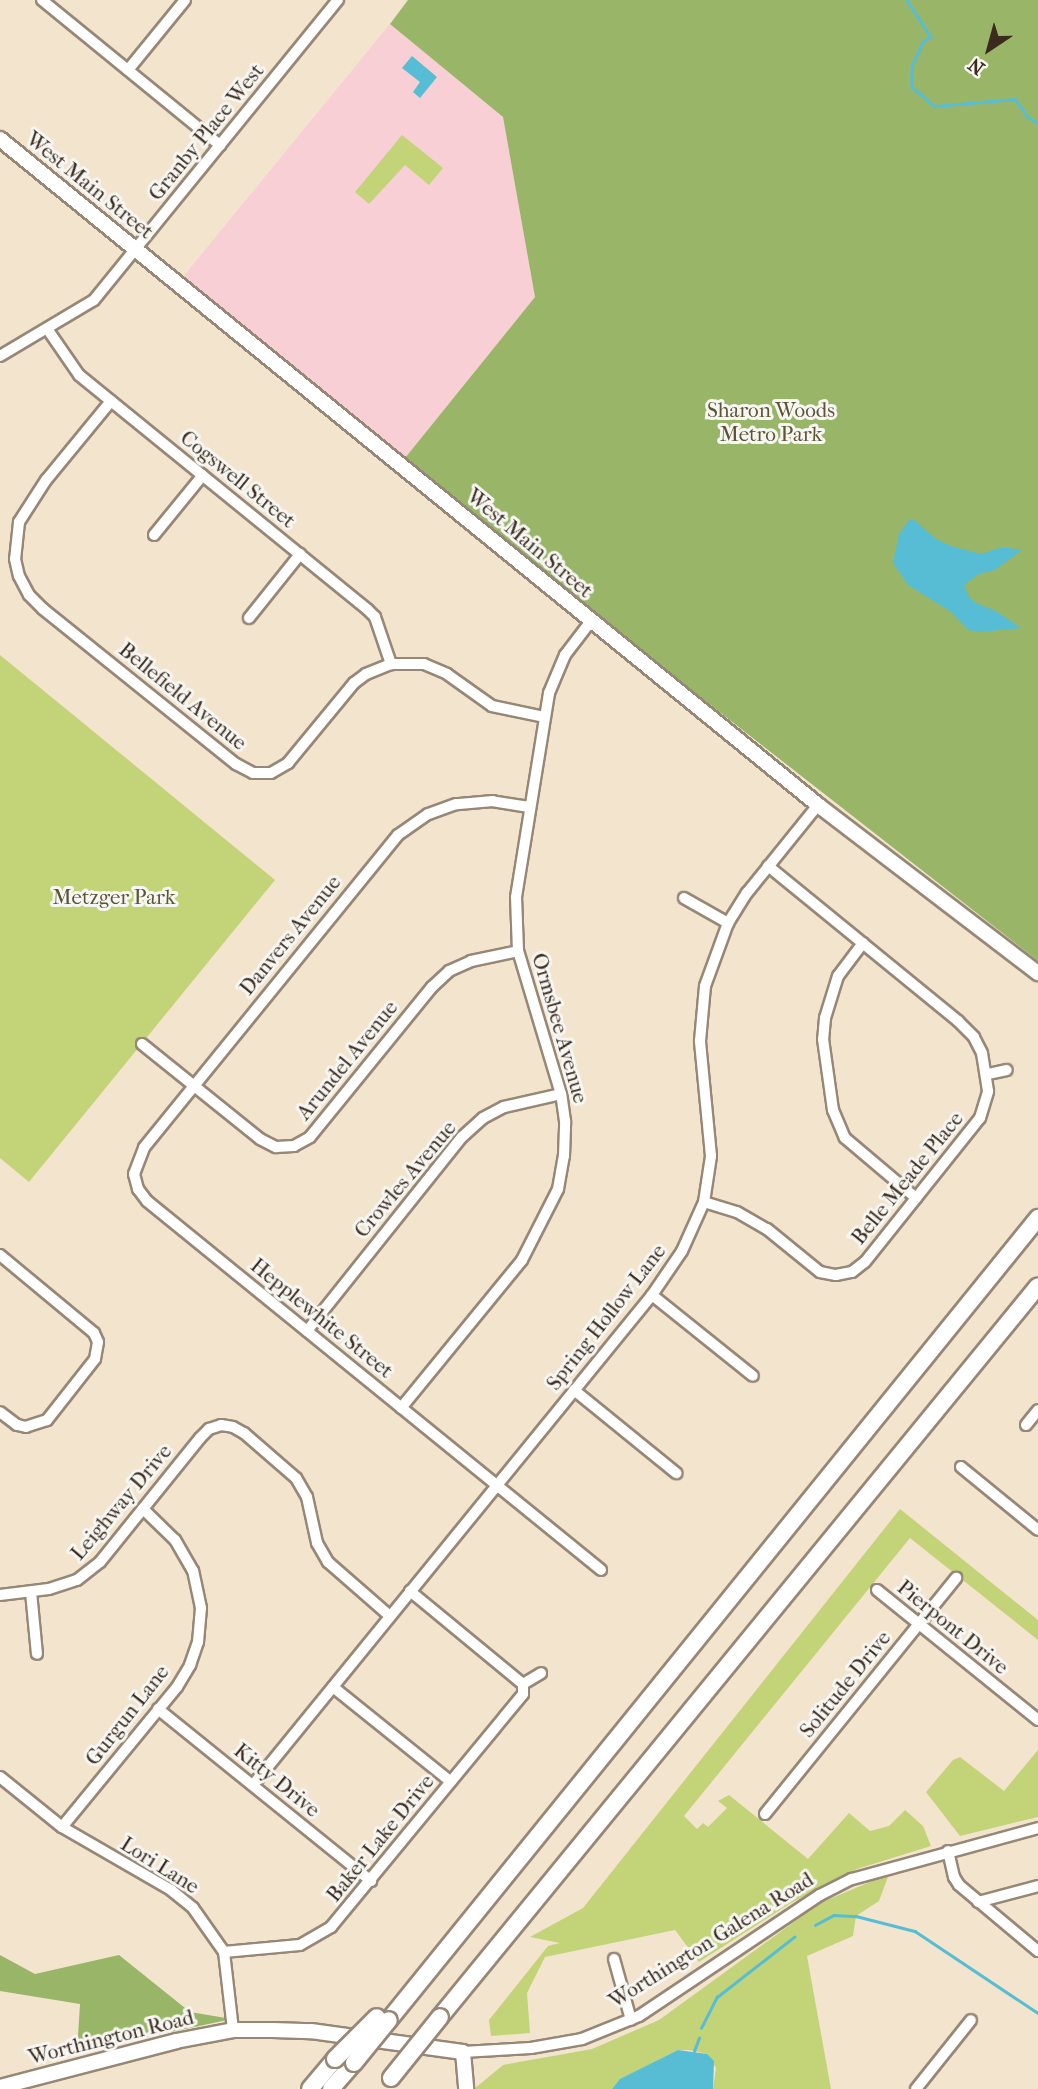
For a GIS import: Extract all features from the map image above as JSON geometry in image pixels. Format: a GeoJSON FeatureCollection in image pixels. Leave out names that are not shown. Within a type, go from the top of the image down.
{"type":"FeatureCollection","features":[{"type":"Feature","properties":{"kind":"highway"},"geometry":{"type":"LineString","coordinates":[[310,2089],[335,2059],[383,2019],[445,1951],[1038,1218]]}},
{"type":"Feature","properties":{"kind":"highway"},"geometry":{"type":"LineString","coordinates":[[386,2084],[1038,1286]]}},
{"type":"Feature","properties":{"kind":"highway"},"geometry":{"type":"LineString","coordinates":[[331,2089],[354,2063],[383,2019]]}},
{"type":"Feature","properties":{"kind":"main road","name":"West Main Street"},"geometry":{"type":"LineString","coordinates":[[0,139],[818,805],[1038,973]]}},
{"type":"Feature","properties":{"kind":"main road","name":"Worthington Galena Road"},"geometry":{"type":"LineString","coordinates":[[233,2030],[311,2031],[463,2052]]}},
{"type":"Feature","properties":{"kind":"main road","name":"Worthington Road"},"geometry":{"type":"LineString","coordinates":[[0,2087],[151,2047],[233,2030]]}},
{"type":"Feature","properties":{"kind":"main road"},"geometry":{"type":"LineString","coordinates":[[463,2052],[466,2089]]}},
{"type":"Feature","properties":{"kind":"street"},"geometry":{"type":"LineString","coordinates":[[42,0],[220,145]]}},
{"type":"Feature","properties":{"kind":"street"},"geometry":{"type":"LineString","coordinates":[[128,70],[185,0]]}},
{"type":"Feature","properties":{"kind":"street","name":"Granby Place West"},"geometry":{"type":"LineString","coordinates":[[0,356],[10,347],[48,330],[94,300],[338,0]]}},
{"type":"Feature","properties":{"kind":"street","name":"Cogswell Street"},"geometry":{"type":"LineString","coordinates":[[48,330],[57,347],[79,374],[375,617],[391,664]]}},
{"type":"Feature","properties":{"kind":"street","name":"Bellefield Avenue"},"geometry":{"type":"LineString","coordinates":[[111,401],[47,480],[19,522],[15,559],[19,576],[29,595],[43,609],[236,764],[253,773],[271,773],[288,763],[355,683],[366,674],[391,664],[424,664],[447,674],[492,706],[544,717]]}},
{"type":"Feature","properties":{"kind":"street"},"geometry":{"type":"LineString","coordinates":[[154,535],[203,475]]}},
{"type":"Feature","properties":{"kind":"street"},"geometry":{"type":"LineString","coordinates":[[249,618],[300,554]]}},
{"type":"Feature","properties":{"kind":"street","name":"Ormsbee Avenue"},"geometry":{"type":"LineString","coordinates":[[401,1408],[522,1260],[558,1189],[564,1156],[565,1121],[561,1094],[518,951],[516,897],[549,693],[565,655],[591,621]]}},
{"type":"Feature","properties":{"kind":"street","name":"Danvers Avenue"},"geometry":{"type":"LineString","coordinates":[[134,1174],[144,1148],[398,835],[428,814],[456,804],[493,801],[529,807]]}},
{"type":"Feature","properties":{"kind":"street","name":"Spring Hollow Lane"},"geometry":{"type":"LineString","coordinates":[[253,1786],[652,1295],[682,1251],[704,1202],[712,1156],[700,1041],[705,986],[728,923],[768,866],[818,805]]}},
{"type":"Feature","properties":{"kind":"street","name":"Belle Meade Place"},"geometry":{"type":"LineString","coordinates":[[704,1202],[737,1212],[767,1229],[820,1272],[836,1275],[852,1272],[865,1262],[980,1118],[988,1091],[988,1074],[974,1037],[768,866]]}},
{"type":"Feature","properties":{"kind":"street"},"geometry":{"type":"LineString","coordinates":[[684,898],[728,923]]}},
{"type":"Feature","properties":{"kind":"street"},"geometry":{"type":"LineString","coordinates":[[863,943],[838,976],[825,1018],[823,1039],[832,1111],[845,1138],[916,1198]]}},
{"type":"Feature","properties":{"kind":"street","name":"Arundel Avenue"},"geometry":{"type":"LineString","coordinates":[[142,1044],[268,1144],[294,1146],[310,1137],[432,987],[449,971],[471,961],[518,951]]}},
{"type":"Feature","properties":{"kind":"street"},"geometry":{"type":"LineString","coordinates":[[988,1074],[1007,1070]]}},
{"type":"Feature","properties":{"kind":"street","name":"Crowles Avenue"},"geometry":{"type":"LineString","coordinates":[[307,1331],[463,1137],[483,1118],[505,1107],[561,1094]]}},
{"type":"Feature","properties":{"kind":"street","name":"Hepplewhite Street"},"geometry":{"type":"LineString","coordinates":[[134,1174],[138,1189],[147,1201],[601,1570]]}},
{"type":"Feature","properties":{"kind":"street"},"geometry":{"type":"LineString","coordinates":[[0,1255],[94,1333],[97,1342],[95,1359],[47,1420],[26,1427],[17,1425],[0,1412]]}},
{"type":"Feature","properties":{"kind":"street"},"geometry":{"type":"LineString","coordinates":[[652,1295],[753,1376]]}},
{"type":"Feature","properties":{"kind":"street"},"geometry":{"type":"LineString","coordinates":[[574,1390],[676,1473]]}},
{"type":"Feature","properties":{"kind":"street"},"geometry":{"type":"LineString","coordinates":[[1026,1425],[1038,1410]]}},
{"type":"Feature","properties":{"kind":"street","name":"Leighway Drive"},"geometry":{"type":"LineString","coordinates":[[0,1595],[31,1592],[77,1580],[100,1562],[200,1438],[209,1429],[221,1425],[244,1433],[296,1478],[307,1497],[317,1543],[328,1562],[390,1616]]}},
{"type":"Feature","properties":{"kind":"street"},"geometry":{"type":"LineString","coordinates":[[961,1467],[1038,1530]]}},
{"type":"Feature","properties":{"kind":"street","name":"Gurgun Lane"},"geometry":{"type":"LineString","coordinates":[[62,1828],[158,1709],[190,1665],[198,1642],[201,1608],[192,1571],[181,1549],[143,1509]]}},
{"type":"Feature","properties":{"kind":"street","name":"Solitude Drive"},"geometry":{"type":"LineString","coordinates":[[765,1814],[956,1578]]}},
{"type":"Feature","properties":{"kind":"street","name":"Pierpont Drive"},"geometry":{"type":"LineString","coordinates":[[877,1590],[1038,1720]]}},
{"type":"Feature","properties":{"kind":"street"},"geometry":{"type":"LineString","coordinates":[[410,1591],[523,1684],[541,1673]]}},
{"type":"Feature","properties":{"kind":"street"},"geometry":{"type":"LineString","coordinates":[[31,1592],[37,1654]]}},
{"type":"Feature","properties":{"kind":"street","name":"Baker Lake Drive"},"geometry":{"type":"LineString","coordinates":[[224,1952],[300,1945],[317,1937],[344,1914],[523,1694],[523,1684]]}},
{"type":"Feature","properties":{"kind":"street"},"geometry":{"type":"LineString","coordinates":[[333,1687],[451,1782]]}},
{"type":"Feature","properties":{"kind":"street","name":"Kitty Drive"},"geometry":{"type":"LineString","coordinates":[[158,1709],[371,1881]]}},
{"type":"Feature","properties":{"kind":"street","name":"Lori Lane"},"geometry":{"type":"LineString","coordinates":[[0,1777],[62,1828],[183,1899],[204,1919],[224,1952],[233,2030]]}},
{"type":"Feature","properties":{"kind":"street","name":"Worthington Galena Road"},"geometry":{"type":"LineString","coordinates":[[463,2052],[531,2048],[582,2039],[631,2020],[820,1895],[885,1868],[1038,1828]]}},
{"type":"Feature","properties":{"kind":"street"},"geometry":{"type":"LineString","coordinates":[[948,1851],[954,1877],[978,1902],[1038,1951]]}},
{"type":"Feature","properties":{"kind":"street"},"geometry":{"type":"LineString","coordinates":[[978,1902],[1038,1886]]}},
{"type":"Feature","properties":{"kind":"street"},"geometry":{"type":"LineString","coordinates":[[614,1959],[631,2020]]}},
{"type":"Feature","properties":{"kind":"street"},"geometry":{"type":"LineString","coordinates":[[916,2089],[971,2020]]}},
{"type":"Feature","properties":{"kind":"shaded area"},"geometry":{"type":"Polygon","coordinates":[[[390,24],[503,117],[535,297],[401,463],[178,283],[390,24]]]}},
{"type":"Feature","properties":{"kind":"green space","name":"Sharon Woods Metro Park"},"geometry":{"type":"Polygon","coordinates":[[[408,0],[1038,0],[1038,961],[401,463],[535,297],[503,117],[390,24],[408,0]]]}},
{"type":"Feature","properties":{"kind":"green space"},"geometry":{"type":"Polygon","coordinates":[[[402,135],[443,168],[429,185],[405,165],[369,204],[355,192],[402,135]]]}},
{"type":"Feature","properties":{"kind":"green space","name":"Metzger Park"},"geometry":{"type":"Polygon","coordinates":[[[0,655],[275,880],[29,1182],[0,1158],[0,655]]]}},
{"type":"Feature","properties":{"kind":"green space"},"geometry":{"type":"Polygon","coordinates":[[[900,1509],[1038,1620],[1038,1640],[910,1538],[684,1816],[697,1829],[703,1823],[708,1827],[727,1808],[718,1801],[729,1795],[808,1859],[849,1813],[870,1831],[889,1826],[905,1810],[923,1826],[931,1846],[857,1869],[791,1903],[699,1962],[675,1930],[545,1957],[527,1993],[530,2033],[491,2036],[489,2020],[548,1946],[560,1943],[530,1937],[583,1908],[900,1509]]]}},
{"type":"Feature","properties":{"kind":"green space"},"geometry":{"type":"Polygon","coordinates":[[[1038,1750],[1038,1817],[960,1836],[926,1792],[953,1760],[960,1757],[1004,1791],[1038,1750]]]}},
{"type":"Feature","properties":{"kind":"green space"},"geometry":{"type":"Polygon","coordinates":[[[889,1874],[879,1901],[856,1916],[853,1936],[807,1956],[831,2089],[713,2089],[716,2068],[707,2054],[678,2050],[621,2079],[612,2089],[474,2089],[503,2065],[592,2049],[659,2020],[820,1903],[889,1874]]]}},
{"type":"Feature","properties":{"kind":"green space"},"geometry":{"type":"Polygon","coordinates":[[[0,1955],[35,1974],[119,1955],[190,2012],[232,2019],[77,2052],[80,2004],[0,1991],[0,1955]]]}},
{"type":"Feature","properties":{"kind":"water"},"geometry":{"type":"Polygon","coordinates":[[[412,56],[437,77],[420,98],[413,92],[420,82],[402,68],[412,56]]]}},
{"type":"Feature","properties":{"kind":"water"},"geometry":{"type":"Polygon","coordinates":[[[909,520],[914,520],[936,539],[981,554],[1002,547],[1022,550],[995,570],[979,574],[964,585],[969,597],[976,603],[996,611],[1021,628],[981,632],[968,630],[951,612],[908,585],[893,563],[899,534],[909,520]]]}},
{"type":"Feature","properties":{"kind":"water"},"geometry":{"type":"Polygon","coordinates":[[[678,2050],[707,2054],[714,2061],[713,2089],[612,2089],[620,2079],[678,2050]]]}},
{"type":"Feature","properties":{"kind":"waterway"},"geometry":{"type":"LineString","coordinates":[[907,0],[931,37],[923,42],[912,67],[912,87],[935,106],[1015,99],[1028,117],[1038,123]]}},
{"type":"Feature","properties":{"kind":"waterway"},"geometry":{"type":"LineString","coordinates":[[815,1925],[834,1915],[856,1916],[915,1931],[1038,2013]]}},
{"type":"Feature","properties":{"kind":"waterway"},"geometry":{"type":"LineString","coordinates":[[701,2028],[717,1997],[794,1937]]}},
{"type":"Feature","properties":{"kind":"waterway"},"geometry":{"type":"LineString","coordinates":[[694,2051],[699,2038]]}}]}
